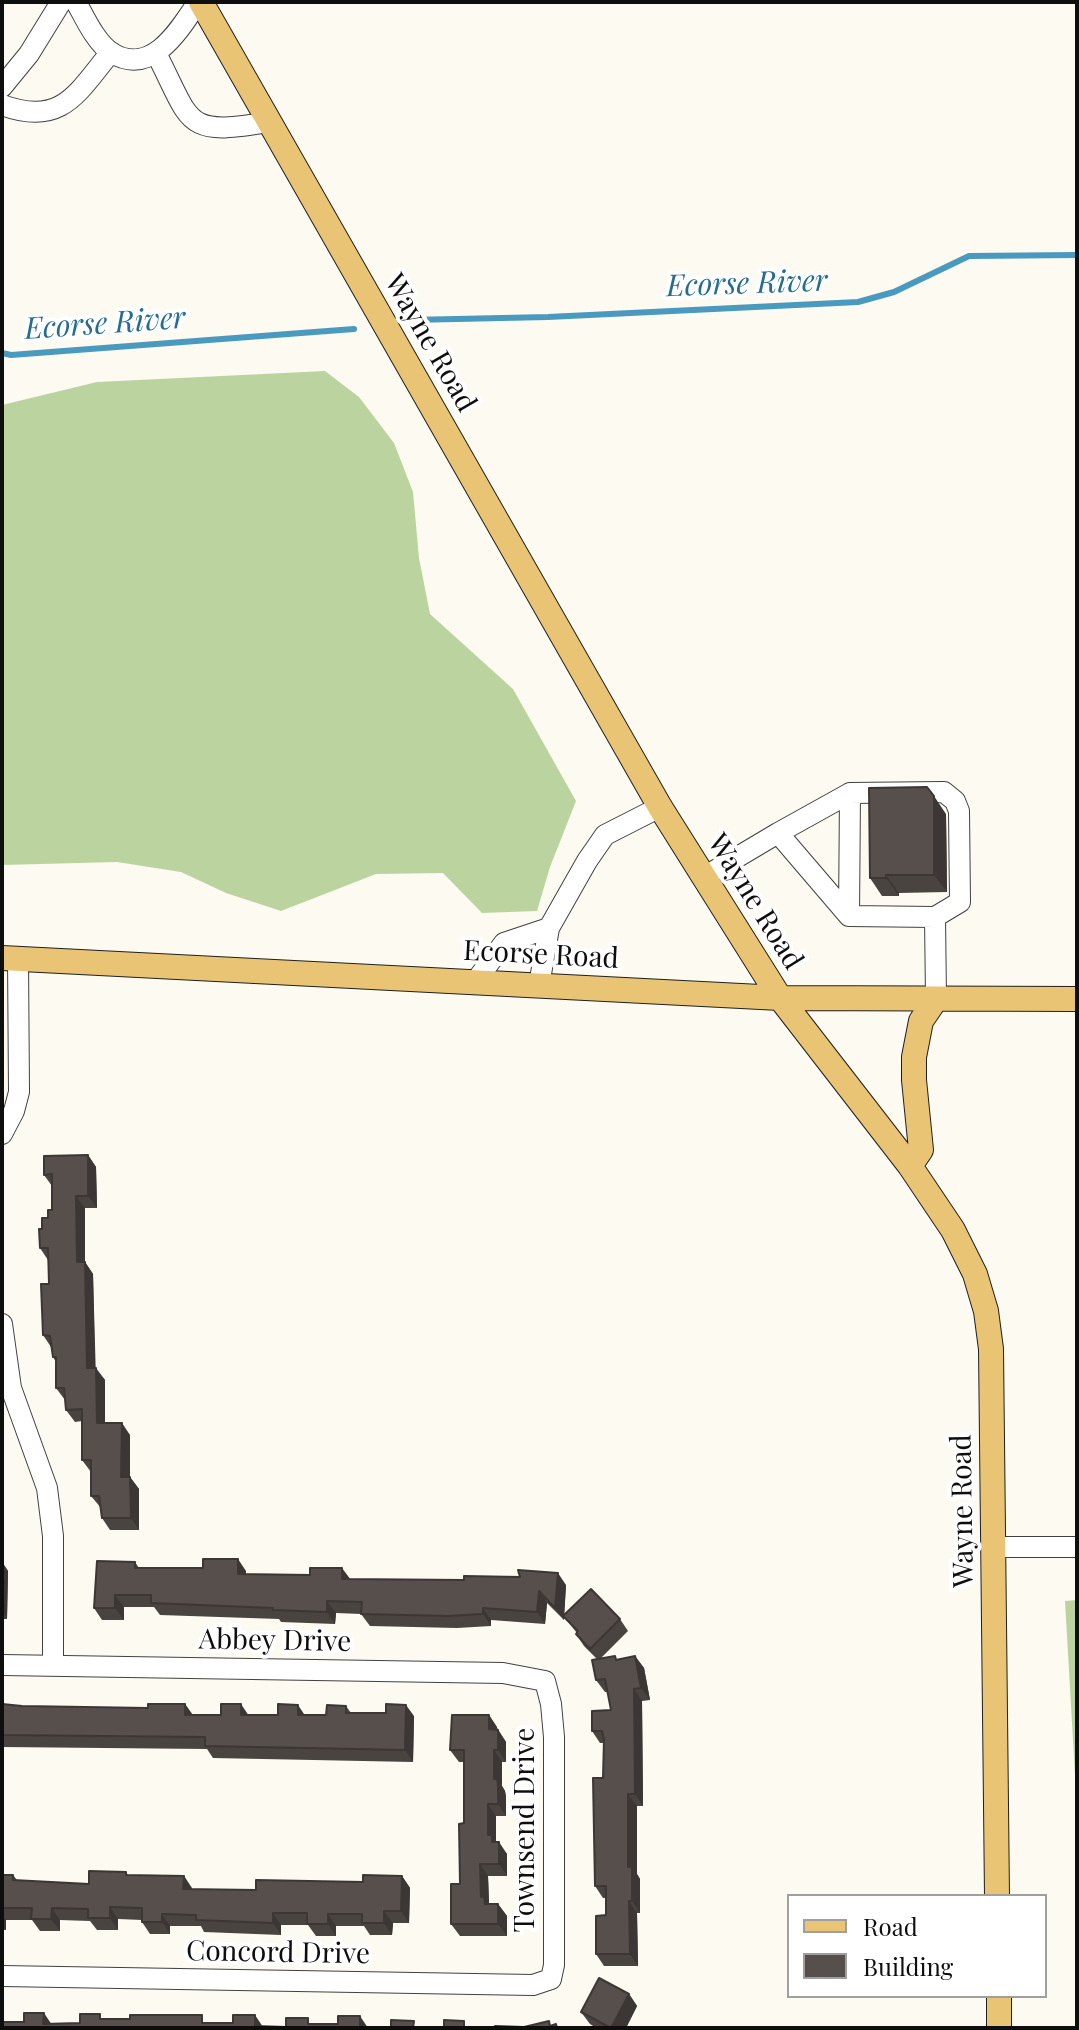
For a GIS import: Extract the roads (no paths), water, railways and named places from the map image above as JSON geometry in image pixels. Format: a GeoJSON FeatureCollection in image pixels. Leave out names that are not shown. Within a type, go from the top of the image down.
{"type":"FeatureCollection","features":[{"type":"Feature","properties":{"kind":"main road","name":"Wayne Road"},"geometry":{"type":"LineString","coordinates":[[200,2],[660,807],[780,998],[910,1166],[965,1253],[986,1311],[991,1349],[997,1894]]}},
{"type":"Feature","properties":{"kind":"main road","name":"Ecorse Road"},"geometry":{"type":"LineString","coordinates":[[10,958],[780,998],[1077,999]]}},
{"type":"Feature","properties":{"kind":"main road"},"geometry":{"type":"LineString","coordinates":[[910,1166],[921,1150],[914,1057],[921,1021],[936,999]]}},
{"type":"Feature","properties":{"kind":"main road"},"geometry":{"type":"LineString","coordinates":[[999,1998],[999,2028]]}},
{"type":"Feature","properties":{"kind":"street"},"geometry":{"type":"LineString","coordinates":[[2,87],[29,54],[61,2]]}},
{"type":"Feature","properties":{"kind":"street"},"geometry":{"type":"LineString","coordinates":[[76,2],[101,42],[111,52],[141,58],[156,53],[179,31],[200,2]]}},
{"type":"Feature","properties":{"kind":"street"},"geometry":{"type":"LineString","coordinates":[[2,105],[32,112],[52,110],[71,101],[111,52]]}},
{"type":"Feature","properties":{"kind":"street"},"geometry":{"type":"LineString","coordinates":[[156,53],[185,111],[200,126],[235,128],[268,122]]}},
{"type":"Feature","properties":{"kind":"street"},"geometry":{"type":"LineString","coordinates":[[704,877],[778,833],[850,793],[944,792],[955,801],[959,811],[960,902],[935,917],[849,916],[778,833]]}},
{"type":"Feature","properties":{"kind":"street"},"geometry":{"type":"LineString","coordinates":[[849,916],[850,793]]}},
{"type":"Feature","properties":{"kind":"street"},"geometry":{"type":"LineString","coordinates":[[539,985],[549,928],[587,861],[605,835],[660,807]]}},
{"type":"Feature","properties":{"kind":"street"},"geometry":{"type":"LineString","coordinates":[[935,917],[936,999]]}},
{"type":"Feature","properties":{"kind":"street"},"geometry":{"type":"LineString","coordinates":[[475,982],[504,943],[549,928]]}},
{"type":"Feature","properties":{"kind":"street"},"geometry":{"type":"LineString","coordinates":[[2,1134],[14,1111],[19,1092],[10,958]]}},
{"type":"Feature","properties":{"kind":"street"},"geometry":{"type":"LineString","coordinates":[[2,1324],[11,1388],[47,1488],[53,1536],[53,1665]]}},
{"type":"Feature","properties":{"kind":"street"},"geometry":{"type":"LineString","coordinates":[[993,1547],[1077,1547]]}},
{"type":"Feature","properties":{"kind":"street","name":"Abbey Drive"},"geometry":{"type":"LineString","coordinates":[[2,1665],[503,1673],[545,1681]]}},
{"type":"Feature","properties":{"kind":"street","name":"Townsend Drive"},"geometry":{"type":"LineString","coordinates":[[545,1681],[554,1737],[554,1965],[551,1979]]}},
{"type":"Feature","properties":{"kind":"street","name":"Concord Drive"},"geometry":{"type":"LineString","coordinates":[[2,1976],[533,1985],[551,1979]]}},
{"type":"Feature","properties":{"kind":"waterway","name":"Ecorse River"},"geometry":{"type":"LineString","coordinates":[[410,320],[548,317],[858,302],[894,292],[969,256],[1077,255]]}},
{"type":"Feature","properties":{"kind":"waterway","name":"Ecorse River"},"geometry":{"type":"LineString","coordinates":[[2,353],[11,355],[354,329]]}}]}
